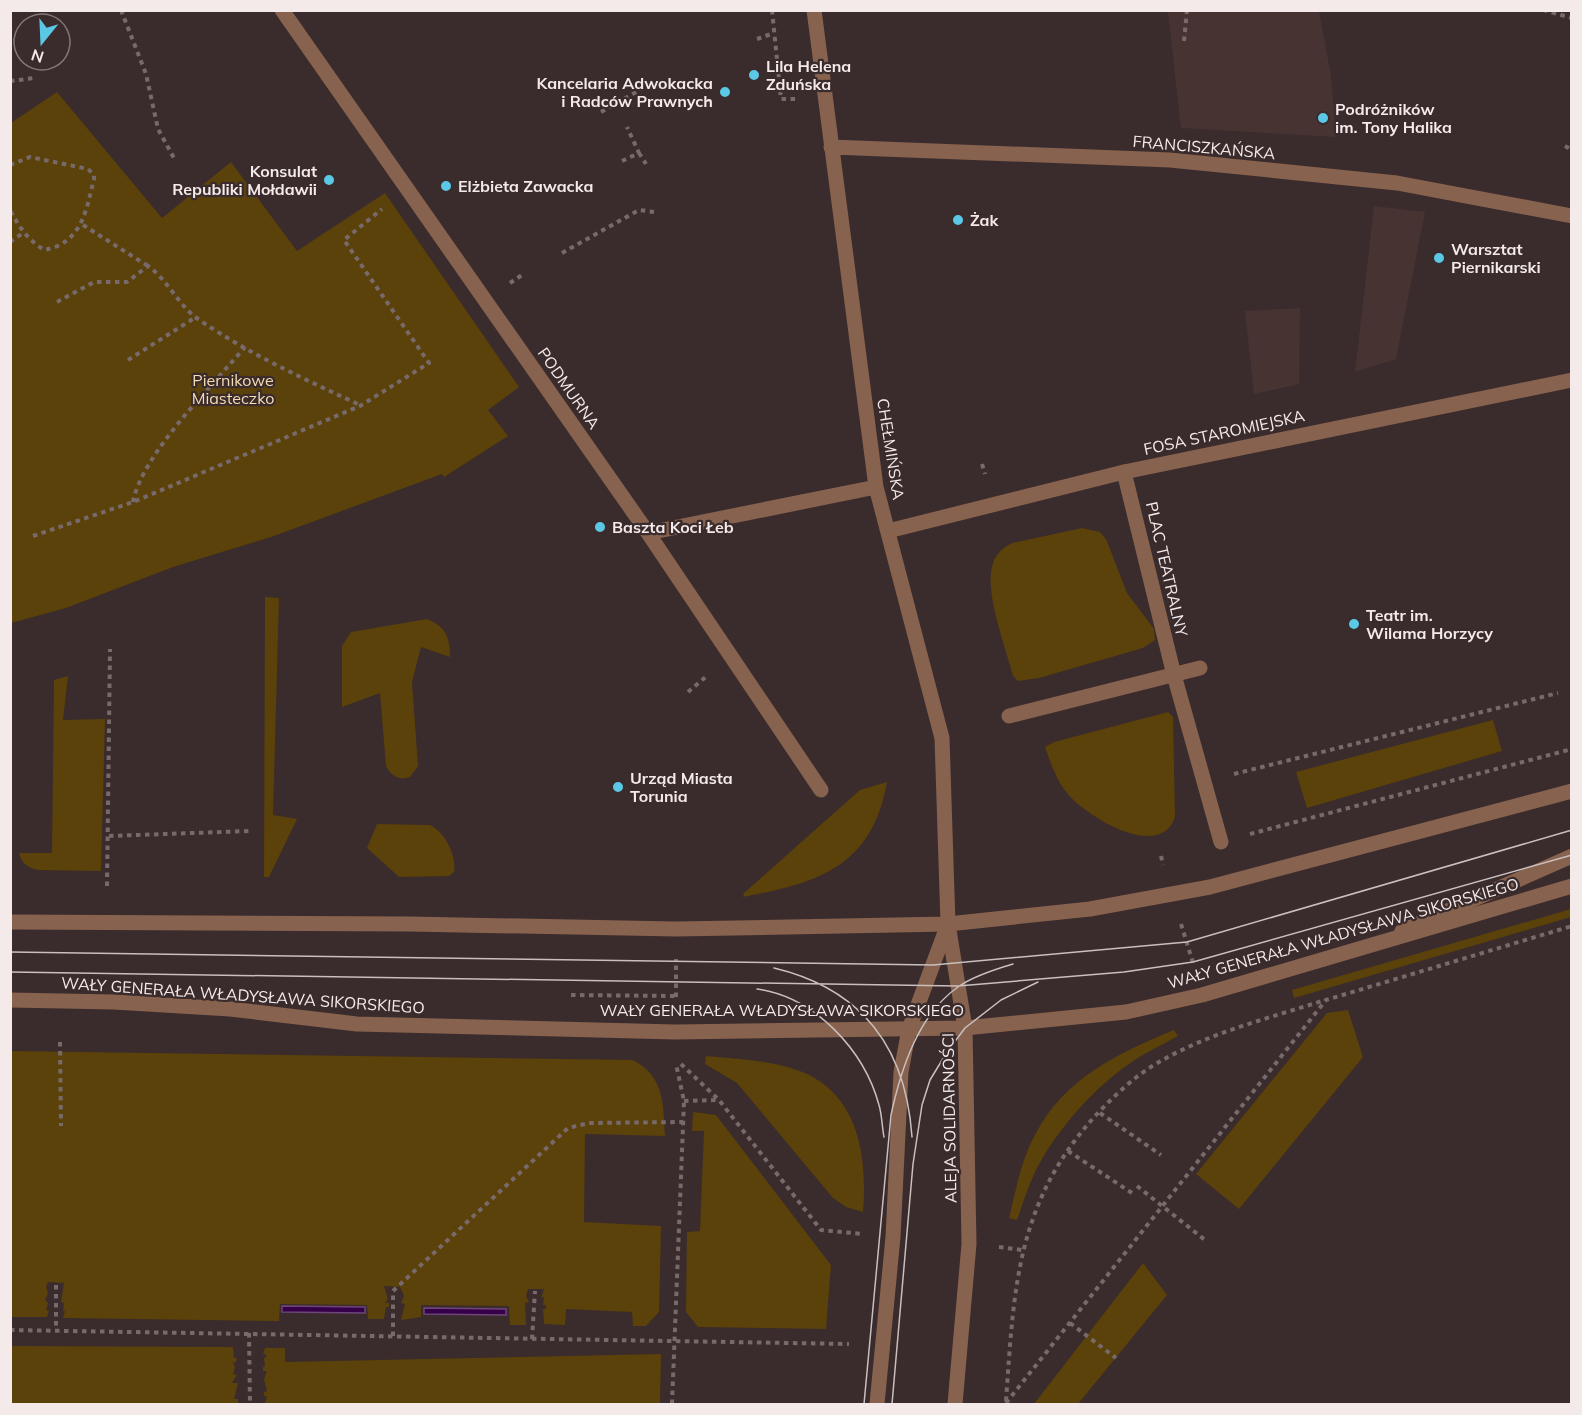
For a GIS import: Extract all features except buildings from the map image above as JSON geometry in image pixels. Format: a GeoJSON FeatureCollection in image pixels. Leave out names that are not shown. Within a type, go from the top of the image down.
{"type":"FeatureCollection","features":[{"type":"Feature","properties":{"kind":"street","name":"PODMURNA"},"geometry":{"type":"LineString","coordinates":[[282,10],[648,533],[821,790]]}},
{"type":"Feature","properties":{"kind":"street","name":"CHEŁMIŃSKA"},"geometry":{"type":"LineString","coordinates":[[814,10],[876,487],[942,738],[948,924]]}},
{"type":"Feature","properties":{"kind":"street","name":"FRANCISZKAŃSKA"},"geometry":{"type":"LineString","coordinates":[[831,147],[1181,162],[1397,183],[1572,216]]}},
{"type":"Feature","properties":{"kind":"street","name":"FOSA STAROMIEJSKA"},"geometry":{"type":"LineString","coordinates":[[888,531],[1124,472],[1572,380]]}},
{"type":"Feature","properties":{"kind":"street","name":"PLAC TEATRALNY"},"geometry":{"type":"LineString","coordinates":[[1124,472],[1174,675],[1221,842]]}},
{"type":"Feature","properties":{"kind":"street"},"geometry":{"type":"LineString","coordinates":[[648,533],[876,487]]}},
{"type":"Feature","properties":{"kind":"street"},"geometry":{"type":"LineString","coordinates":[[1009,716],[1200,668]]}},
{"type":"Feature","properties":{"kind":"street"},"geometry":{"type":"LineString","coordinates":[[10,922],[398,924],[676,929],[948,924],[1090,909],[1201,889],[1572,791]]}},
{"type":"Feature","properties":{"kind":"street"},"geometry":{"type":"LineString","coordinates":[[1372,945],[1506,883],[1572,856]]}},
{"type":"Feature","properties":{"kind":"street","name":"WAŁY GENERAŁA WŁADYSŁAWA SIKORSKIEGO"},"geometry":{"type":"LineString","coordinates":[[10,1000],[114,1002],[218,1008],[357,1024],[675,1032],[965,1028],[1126,1012],[1236,986],[1572,886]]}},
{"type":"Feature","properties":{"kind":"street"},"geometry":{"type":"LineString","coordinates":[[877,1404],[892,1237],[901,1072],[909,1029],[948,924]]}},
{"type":"Feature","properties":{"kind":"street","name":"ALEJA SOLIDARNOŚCI"},"geometry":{"type":"LineString","coordinates":[[948,924],[965,1028],[969,1244],[955,1404]]}},
{"type":"Feature","properties":{"kind":"path"},"geometry":{"type":"LineString","coordinates":[[121,10],[146,74],[158,129],[175,160]]}},
{"type":"Feature","properties":{"kind":"path"},"geometry":{"type":"LineString","coordinates":[[772,10],[781,99]]}},
{"type":"Feature","properties":{"kind":"path"},"geometry":{"type":"LineString","coordinates":[[1184,41],[1187,10]]}},
{"type":"Feature","properties":{"kind":"path"},"geometry":{"type":"LineString","coordinates":[[1543,10],[1572,18]]}},
{"type":"Feature","properties":{"kind":"path"},"geometry":{"type":"LineString","coordinates":[[757,39],[774,33]]}},
{"type":"Feature","properties":{"kind":"path"},"geometry":{"type":"LineString","coordinates":[[10,81],[35,78]]}},
{"type":"Feature","properties":{"kind":"path"},"geometry":{"type":"LineString","coordinates":[[601,112],[650,84]]}},
{"type":"Feature","properties":{"kind":"path"},"geometry":{"type":"LineString","coordinates":[[627,127],[646,164]]}},
{"type":"Feature","properties":{"kind":"path"},"geometry":{"type":"LineString","coordinates":[[1565,146],[1572,150]]}},
{"type":"Feature","properties":{"kind":"path"},"geometry":{"type":"LineString","coordinates":[[622,161],[639,153]]}},
{"type":"Feature","properties":{"kind":"path"},"geometry":{"type":"LineString","coordinates":[[10,165],[30,157],[88,169],[94,175],[82,225],[58,247],[44,250],[23,233],[10,210]]}},
{"type":"Feature","properties":{"kind":"path"},"geometry":{"type":"LineString","coordinates":[[33,536],[133,502],[360,406],[429,363],[344,240],[391,202]]}},
{"type":"Feature","properties":{"kind":"path"},"geometry":{"type":"LineString","coordinates":[[562,253],[639,210],[654,212]]}},
{"type":"Feature","properties":{"kind":"path"},"geometry":{"type":"LineString","coordinates":[[82,225],[157,272],[196,317],[274,366],[360,406]]}},
{"type":"Feature","properties":{"kind":"path"},"geometry":{"type":"LineString","coordinates":[[10,242],[23,233]]}},
{"type":"Feature","properties":{"kind":"path"},"geometry":{"type":"LineString","coordinates":[[57,302],[94,282],[127,282],[148,266]]}},
{"type":"Feature","properties":{"kind":"path"},"geometry":{"type":"LineString","coordinates":[[128,360],[196,317]]}},
{"type":"Feature","properties":{"kind":"path"},"geometry":{"type":"LineString","coordinates":[[133,502],[136,486],[169,435],[245,348]]}},
{"type":"Feature","properties":{"kind":"path"},"geometry":{"type":"LineString","coordinates":[[107,886],[110,649]]}},
{"type":"Feature","properties":{"kind":"path"},"geometry":{"type":"LineString","coordinates":[[1204,781],[1558,693]]}},
{"type":"Feature","properties":{"kind":"path"},"geometry":{"type":"LineString","coordinates":[[1221,842],[1572,749]]}},
{"type":"Feature","properties":{"kind":"path"},"geometry":{"type":"LineString","coordinates":[[109,836],[249,831]]}},
{"type":"Feature","properties":{"kind":"path"},"geometry":{"type":"LineString","coordinates":[[1179,917],[1196,972]]}},
{"type":"Feature","properties":{"kind":"path"},"geometry":{"type":"LineString","coordinates":[[1006,1404],[1022,1250],[1035,1210],[1053,1172],[1068,1150],[1099,1112],[1134,1080],[1159,1062],[1214,1035],[1326,999],[1572,926]]}},
{"type":"Feature","properties":{"kind":"path"},"geometry":{"type":"LineString","coordinates":[[675,1008],[676,949]]}},
{"type":"Feature","properties":{"kind":"path"},"geometry":{"type":"LineString","coordinates":[[1006,1404],[1326,999]]}},
{"type":"Feature","properties":{"kind":"path"},"geometry":{"type":"LineString","coordinates":[[60,1042],[61,1126]]}},
{"type":"Feature","properties":{"kind":"path"},"geometry":{"type":"LineString","coordinates":[[672,1404],[684,1101],[675,1059],[719,1100],[821,1230],[859,1234]]}},
{"type":"Feature","properties":{"kind":"path"},"geometry":{"type":"LineString","coordinates":[[684,1101],[719,1100]]}},
{"type":"Feature","properties":{"kind":"path"},"geometry":{"type":"LineString","coordinates":[[1099,1112],[1161,1155]]}},
{"type":"Feature","properties":{"kind":"path"},"geometry":{"type":"LineString","coordinates":[[393,1336],[393,1291],[568,1128],[589,1124],[683,1122]]}},
{"type":"Feature","properties":{"kind":"path"},"geometry":{"type":"LineString","coordinates":[[1068,1150],[1132,1193]]}},
{"type":"Feature","properties":{"kind":"path"},"geometry":{"type":"LineString","coordinates":[[1137,1186],[1205,1240]]}},
{"type":"Feature","properties":{"kind":"path"},"geometry":{"type":"LineString","coordinates":[[56,1285],[56,1330]]}},
{"type":"Feature","properties":{"kind":"path"},"geometry":{"type":"LineString","coordinates":[[531,1339],[535,1291]]}},
{"type":"Feature","properties":{"kind":"path"},"geometry":{"type":"LineString","coordinates":[[1070,1323],[1116,1358]]}},
{"type":"Feature","properties":{"kind":"path"},"geometry":{"type":"LineString","coordinates":[[10,1330],[849,1344]]}},
{"type":"Feature","properties":{"kind":"path"},"geometry":{"type":"LineString","coordinates":[[249,1333],[250,1404]]}},
{"type":"Feature","properties":{"kind":"shaded area"},"geometry":{"type":"Polygon","coordinates":[[[1168,11],[1319,11],[1331,76],[1336,137],[1181,128],[1168,11]]]}},
{"type":"Feature","properties":{"kind":"shaded area"},"geometry":{"type":"Polygon","coordinates":[[[1374,206],[1425,212],[1396,359],[1355,372],[1374,206]]]}},
{"type":"Feature","properties":{"kind":"shaded area"},"geometry":{"type":"Polygon","coordinates":[[[1300,308],[1299,384],[1254,394],[1245,311],[1300,308]]]}},
{"type":"Feature","properties":{"kind":"shaded area"},"geometry":{"type":"Polygon","coordinates":[[[282,1306],[365,1307],[365,1313],[282,1312],[282,1306]]]}},
{"type":"Feature","properties":{"kind":"shaded area"},"geometry":{"type":"Polygon","coordinates":[[[424,1308],[506,1309],[506,1315],[424,1314],[424,1308]]]}},
{"type":"Feature","properties":{"kind":"green space","name":"Piernikowe Miasteczko"},"geometry":{"type":"Polygon","coordinates":[[[57,92],[162,218],[231,162],[297,251],[385,193],[519,387],[488,410],[508,436],[444,477],[442,474],[274,536],[173,567],[66,608],[11,623],[11,123],[57,92]]]}},
{"type":"Feature","properties":{"kind":"green space"},"geometry":{"type":"Polygon","coordinates":[[[1082,528],[1100,532],[1106,539],[1127,593],[1154,629],[1155,640],[1143,648],[1039,678],[1018,681],[1013,676],[991,592],[992,567],[995,559],[1012,543],[1082,528]]]}},
{"type":"Feature","properties":{"kind":"green space"},"geometry":{"type":"Polygon","coordinates":[[[265,597],[279,598],[273,815],[297,819],[269,877],[264,877],[265,597]]]}},
{"type":"Feature","properties":{"kind":"green space"},"geometry":{"type":"Polygon","coordinates":[[[427,619],[443,629],[448,638],[450,657],[421,647],[412,682],[418,766],[410,777],[399,778],[393,775],[386,766],[380,693],[342,707],[342,646],[351,632],[427,619]]]}},
{"type":"Feature","properties":{"kind":"green space"},"geometry":{"type":"Polygon","coordinates":[[[68,676],[63,720],[105,719],[101,871],[38,870],[31,868],[21,860],[19,853],[52,853],[54,680],[68,676]]]}},
{"type":"Feature","properties":{"kind":"green space"},"geometry":{"type":"Polygon","coordinates":[[[1168,712],[1173,717],[1175,817],[1167,830],[1154,835],[1139,835],[1122,830],[1089,813],[1063,788],[1045,747],[1054,742],[1168,712]]]}},
{"type":"Feature","properties":{"kind":"green space"},"geometry":{"type":"Polygon","coordinates":[[[1493,720],[1502,751],[1307,808],[1296,772],[1493,720]]]}},
{"type":"Feature","properties":{"kind":"green space"},"geometry":{"type":"Polygon","coordinates":[[[887,782],[880,811],[869,834],[855,852],[838,866],[818,877],[795,885],[743,897],[744,893],[860,790],[887,782]]]}},
{"type":"Feature","properties":{"kind":"green space"},"geometry":{"type":"Polygon","coordinates":[[[377,824],[430,825],[435,828],[449,845],[454,859],[454,872],[449,876],[399,877],[367,848],[377,824]]]}},
{"type":"Feature","properties":{"kind":"green space"},"geometry":{"type":"Polygon","coordinates":[[[1571,909],[1571,917],[1294,998],[1292,990],[1571,909]]]}},
{"type":"Feature","properties":{"kind":"green space"},"geometry":{"type":"Polygon","coordinates":[[[1348,1010],[1363,1057],[1239,1209],[1196,1174],[1327,1013],[1348,1010]]]}},
{"type":"Feature","properties":{"kind":"green space"},"geometry":{"type":"Polygon","coordinates":[[[1174,1030],[1178,1036],[1129,1064],[1102,1085],[1077,1111],[1055,1139],[1037,1168],[1017,1220],[1009,1218],[1019,1175],[1030,1145],[1047,1115],[1061,1098],[1077,1083],[1113,1058],[1174,1030]]]}},
{"type":"Feature","properties":{"kind":"green space"},"geometry":{"type":"Polygon","coordinates":[[[11,1051],[633,1060],[643,1067],[657,1083],[662,1102],[665,1136],[585,1134],[584,1222],[661,1226],[659,1312],[646,1326],[633,1326],[632,1312],[566,1309],[565,1325],[544,1324],[543,1309],[546,1309],[546,1305],[543,1305],[544,1297],[541,1298],[544,1289],[528,1289],[526,1296],[529,1302],[525,1303],[526,1325],[510,1325],[509,1306],[421,1305],[421,1317],[401,1320],[405,1304],[401,1303],[404,1296],[400,1287],[384,1286],[388,1299],[385,1303],[389,1303],[389,1307],[386,1307],[384,1319],[368,1319],[367,1305],[280,1304],[279,1321],[63,1318],[64,1303],[61,1302],[64,1283],[48,1282],[46,1286],[48,1294],[45,1299],[48,1303],[46,1310],[49,1311],[47,1317],[11,1317],[11,1051]]]}},
{"type":"Feature","properties":{"kind":"green space"},"geometry":{"type":"Polygon","coordinates":[[[706,1056],[752,1060],[797,1070],[818,1080],[834,1093],[846,1109],[855,1128],[860,1148],[864,1190],[863,1212],[846,1207],[833,1198],[737,1083],[705,1064],[706,1056]]]}},
{"type":"Feature","properties":{"kind":"green space"},"geometry":{"type":"Polygon","coordinates":[[[693,1112],[716,1115],[831,1265],[826,1329],[698,1327],[686,1312],[687,1232],[700,1231],[704,1131],[692,1131],[693,1112]]]}},
{"type":"Feature","properties":{"kind":"green space"},"geometry":{"type":"Polygon","coordinates":[[[1143,1263],[1167,1295],[1078,1404],[1034,1404],[1143,1263]]]}},
{"type":"Feature","properties":{"kind":"green space"},"geometry":{"type":"Polygon","coordinates":[[[11,1346],[233,1347],[234,1358],[237,1358],[233,1363],[235,1367],[233,1374],[237,1375],[232,1383],[238,1383],[234,1399],[238,1399],[238,1403],[11,1404],[11,1346]]]}},
{"type":"Feature","properties":{"kind":"green space"},"geometry":{"type":"Polygon","coordinates":[[[265,1348],[285,1348],[285,1362],[661,1354],[660,1404],[267,1404],[265,1403],[267,1396],[264,1396],[264,1392],[267,1391],[264,1379],[267,1371],[263,1371],[264,1359],[267,1355],[263,1354],[265,1348]]]}},
{"type":"Feature","properties":{"kind":"tram line"},"geometry":{"type":"LineString","coordinates":[[10,952],[933,965],[1187,942],[1572,830]]}},
{"type":"Feature","properties":{"kind":"tram line"},"geometry":{"type":"LineString","coordinates":[[10,972],[958,986],[1124,972],[1193,962],[1572,855]]}},
{"type":"Feature","properties":{"kind":"tram line"},"geometry":{"type":"LineString","coordinates":[[864,1404],[891,1115],[906,1062],[922,1028],[944,999],[971,979],[1013,964]]}},
{"type":"Feature","properties":{"kind":"tram line"},"geometry":{"type":"LineString","coordinates":[[774,968],[805,978],[832,991],[855,1007],[874,1027],[889,1050],[900,1076],[908,1105],[912,1137]]}},
{"type":"Feature","properties":{"kind":"tram line"},"geometry":{"type":"LineString","coordinates":[[892,1404],[913,1164],[922,1105],[930,1080],[965,1028],[1001,1000],[1038,982]]}},
{"type":"Feature","properties":{"kind":"tram line"},"geometry":{"type":"LineString","coordinates":[[757,989],[778,994],[798,1003],[834,1029],[849,1046],[872,1085],[880,1109],[884,1137]]}},
{"type":"Feature","properties":{"kind":"place","name":"Lila Helena Zduńska"},"geometry":{"type":"Point","coordinates":[754,75]}},
{"type":"Feature","properties":{"kind":"place","name":"Kancelaria Adwokacka i Radców Prawnych"},"geometry":{"type":"Point","coordinates":[725,92]}},
{"type":"Feature","properties":{"kind":"place","name":"Podróżników im. Tony Halika"},"geometry":{"type":"Point","coordinates":[1323,118]}},
{"type":"Feature","properties":{"kind":"place","name":"Konsulat Republiki Mołdawii"},"geometry":{"type":"Point","coordinates":[329,180]}},
{"type":"Feature","properties":{"kind":"place","name":"Elżbieta Zawacka"},"geometry":{"type":"Point","coordinates":[446,186]}},
{"type":"Feature","properties":{"kind":"place","name":"Żak"},"geometry":{"type":"Point","coordinates":[958,220]}},
{"type":"Feature","properties":{"kind":"place","name":"Warsztat Piernikarski"},"geometry":{"type":"Point","coordinates":[1439,258]}},
{"type":"Feature","properties":{"kind":"place","name":"Baszta Koci Łeb"},"geometry":{"type":"Point","coordinates":[600,527]}},
{"type":"Feature","properties":{"kind":"place","name":"Teatr im. Wilama Horzycy"},"geometry":{"type":"Point","coordinates":[1354,624]}},
{"type":"Feature","properties":{"kind":"place","name":"Urząd Miasta Torunia"},"geometry":{"type":"Point","coordinates":[618,787]}}]}
